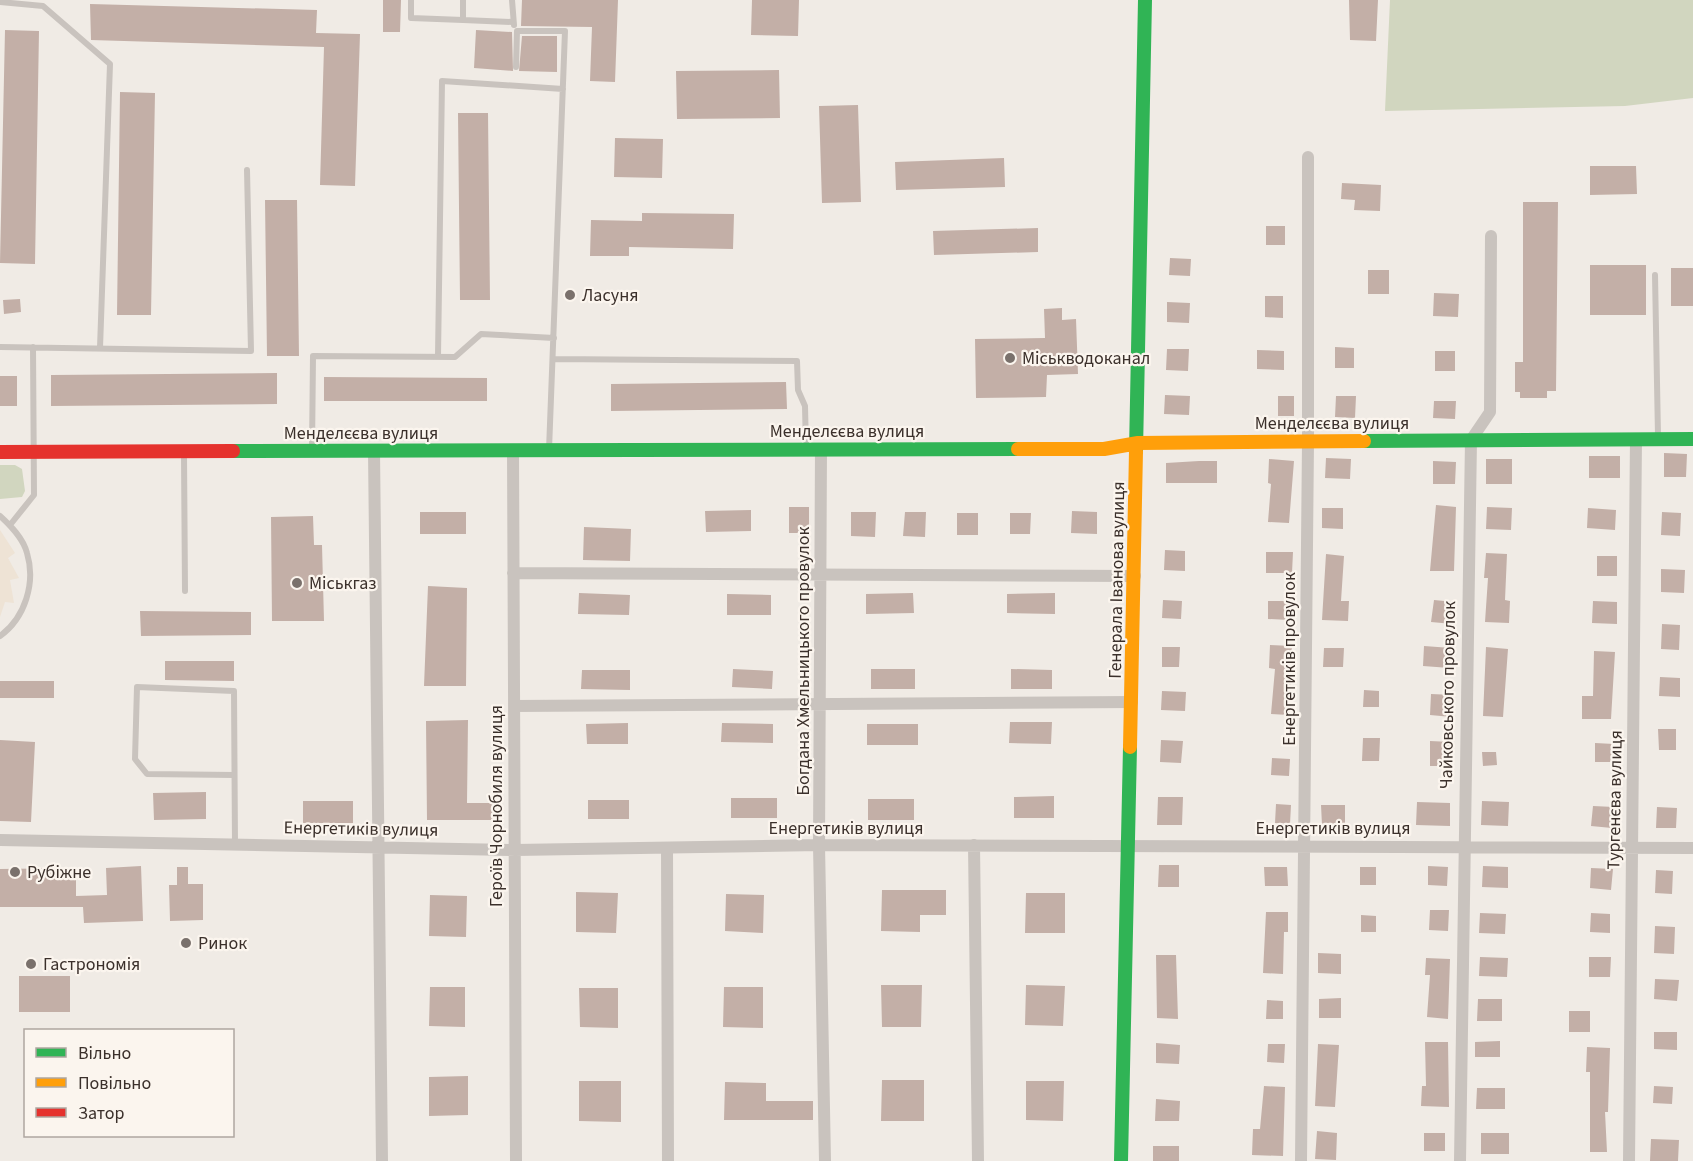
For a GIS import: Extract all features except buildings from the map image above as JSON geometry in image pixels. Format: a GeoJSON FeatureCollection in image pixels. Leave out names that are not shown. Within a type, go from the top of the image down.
{"type":"FeatureCollection","features":[{"type":"Feature","properties":{"kind":"street","name":"Генерала Іванова вулиця"},"geometry":{"type":"LineString","coordinates":[[1121,1161],[1138,443],[1145,0]]}},
{"type":"Feature","properties":{"kind":"street","name":"Енергетиків провулок"},"geometry":{"type":"LineString","coordinates":[[1301,1161],[1308,442],[1308,157]]}},
{"type":"Feature","properties":{"kind":"street"},"geometry":{"type":"LineString","coordinates":[[1471,440],[1490,412],[1491,236]]}},
{"type":"Feature","properties":{"kind":"street","name":"Тургенєва вулиця"},"geometry":{"type":"LineString","coordinates":[[1629,1161],[1636,439]]}},
{"type":"Feature","properties":{"kind":"street","name":"Менделєєва вулиця"},"geometry":{"type":"LineString","coordinates":[[0,452],[1104,449],[1138,443],[1693,439]]}},
{"type":"Feature","properties":{"kind":"street","name":"Чайковського провулок"},"geometry":{"type":"LineString","coordinates":[[1460,1161],[1471,440]]}},
{"type":"Feature","properties":{"kind":"street","name":"Героїв Чорнобиля вулиця"},"geometry":{"type":"LineString","coordinates":[[513,450],[516,1161]]}},
{"type":"Feature","properties":{"kind":"street","name":"Богдана Хмельницького провулок"},"geometry":{"type":"LineString","coordinates":[[821,450],[819,845],[825,1161]]}},
{"type":"Feature","properties":{"kind":"street"},"geometry":{"type":"LineString","coordinates":[[374,451],[380,847],[381,1161]]}},
{"type":"Feature","properties":{"kind":"street"},"geometry":{"type":"LineString","coordinates":[[513,573],[1135,576]]}},
{"type":"Feature","properties":{"kind":"street"},"geometry":{"type":"LineString","coordinates":[[514,706],[1132,702]]}},
{"type":"Feature","properties":{"kind":"street","name":"Енергетиків вулиця"},"geometry":{"type":"LineString","coordinates":[[0,840],[515,850],[819,845],[1693,848]]}},
{"type":"Feature","properties":{"kind":"street"},"geometry":{"type":"LineString","coordinates":[[974,845],[978,1161]]}},
{"type":"Feature","properties":{"kind":"street"},"geometry":{"type":"LineString","coordinates":[[667,848],[668,1161]]}},
{"type":"Feature","properties":{"kind":"lane"},"geometry":{"type":"LineString","coordinates":[[411,0],[411,18],[512,22]]}},
{"type":"Feature","properties":{"kind":"lane"},"geometry":{"type":"LineString","coordinates":[[463,0],[463,20]]}},
{"type":"Feature","properties":{"kind":"lane"},"geometry":{"type":"LineString","coordinates":[[512,0],[512,22],[517,31],[516,67]]}},
{"type":"Feature","properties":{"kind":"lane"},"geometry":{"type":"LineString","coordinates":[[0,2],[43,6],[110,64],[100,348]]}},
{"type":"Feature","properties":{"kind":"lane"},"geometry":{"type":"LineString","coordinates":[[517,31],[566,31],[549,450]]}},
{"type":"Feature","properties":{"kind":"lane"},"geometry":{"type":"LineString","coordinates":[[438,356],[442,81],[563,90]]}},
{"type":"Feature","properties":{"kind":"lane"},"geometry":{"type":"LineString","coordinates":[[0,347],[251,351],[247,170]]}},
{"type":"Feature","properties":{"kind":"lane"},"geometry":{"type":"LineString","coordinates":[[1655,275],[1658,439]]}},
{"type":"Feature","properties":{"kind":"lane"},"geometry":{"type":"LineString","coordinates":[[312,451],[313,356],[455,357],[481,334],[554,338]]}},
{"type":"Feature","properties":{"kind":"lane"},"geometry":{"type":"LineString","coordinates":[[10,525],[34,495],[33,347]]}},
{"type":"Feature","properties":{"kind":"lane"},"geometry":{"type":"LineString","coordinates":[[553,359],[797,361],[798,390],[805,406],[806,450]]}},
{"type":"Feature","properties":{"kind":"lane"},"geometry":{"type":"LineString","coordinates":[[184,451],[185,591]]}},
{"type":"Feature","properties":{"kind":"lane"},"geometry":{"type":"LineString","coordinates":[[0,516],[10,525],[27,552],[29,577],[26,605],[9,629],[0,636]]}},
{"type":"Feature","properties":{"kind":"lane"},"geometry":{"type":"LineString","coordinates":[[234,775],[147,774],[135,759],[137,687],[234,691],[235,844]]}},
{"type":"Feature","properties":{"kind":"green space"},"geometry":{"type":"Polygon","coordinates":[[[1390,0],[1693,0],[1693,98],[1625,106],[1385,111],[1390,0]]]}},
{"type":"Feature","properties":{"kind":"green space"},"geometry":{"type":"Polygon","coordinates":[[[0,465],[15,465],[22,469],[25,491],[22,497],[0,499],[0,465]]]}},
{"type":"Feature","properties":{"kind":"shaded area"},"geometry":{"type":"Polygon","coordinates":[[[0,530],[15,553],[8,558],[19,578],[10,580],[14,603],[5,602],[0,617],[0,530]]]}},
{"type":"Feature","properties":{"kind":"traffic: fast"},"geometry":{"type":"LineString","coordinates":[[1136,451],[1145,0]]}},
{"type":"Feature","properties":{"kind":"traffic: fast"},"geometry":{"type":"LineString","coordinates":[[1364,441],[1693,439]]}},
{"type":"Feature","properties":{"kind":"traffic: fast"},"geometry":{"type":"LineString","coordinates":[[233,451],[1018,449]]}},
{"type":"Feature","properties":{"kind":"traffic: fast"},"geometry":{"type":"LineString","coordinates":[[1121,1161],[1130,747]]}},
{"type":"Feature","properties":{"kind":"traffic: slow"},"geometry":{"type":"LineString","coordinates":[[1018,449],[1104,449],[1138,443],[1364,441]]}},
{"type":"Feature","properties":{"kind":"traffic: slow"},"geometry":{"type":"LineString","coordinates":[[1130,747],[1136,451]]}},
{"type":"Feature","properties":{"kind":"traffic: jam"},"geometry":{"type":"LineString","coordinates":[[0,452],[233,451]]}},
{"type":"Feature","properties":{"kind":"place","name":"Ласуня"},"geometry":{"type":"Point","coordinates":[570,295]}},
{"type":"Feature","properties":{"kind":"place","name":"Міськводоканал"},"geometry":{"type":"Point","coordinates":[1010,358]}},
{"type":"Feature","properties":{"kind":"place","name":"Міськгаз"},"geometry":{"type":"Point","coordinates":[297,583]}},
{"type":"Feature","properties":{"kind":"place","name":"Рубіжне"},"geometry":{"type":"Point","coordinates":[15,872]}},
{"type":"Feature","properties":{"kind":"place","name":"Ринок"},"geometry":{"type":"Point","coordinates":[186,943]}},
{"type":"Feature","properties":{"kind":"place","name":"Гастрономія"},"geometry":{"type":"Point","coordinates":[31,964]}}]}
